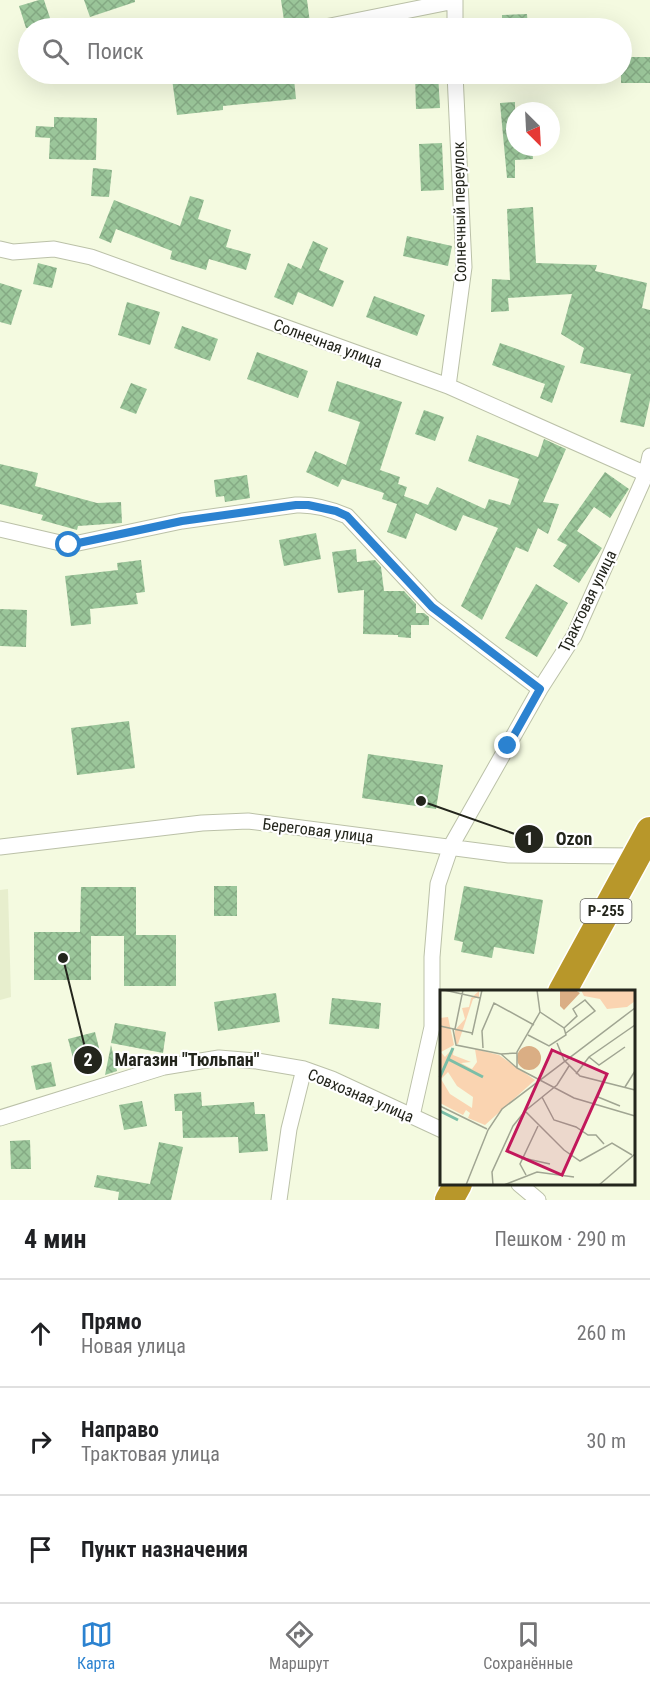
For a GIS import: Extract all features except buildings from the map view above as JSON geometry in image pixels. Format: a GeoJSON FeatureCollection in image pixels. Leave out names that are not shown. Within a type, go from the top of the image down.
{"type":"FeatureCollection","features":[{"type":"Feature","properties":{"kind":"highway","name":"Р-255"},"geometry":{"type":"LineString","coordinates":[[563,990],[650,831]]}},
{"type":"Feature","properties":{"kind":"highway"},"geometry":{"type":"LineString","coordinates":[[449,1200],[457,1185]]}},
{"type":"Feature","properties":{"kind":"street"},"geometry":{"type":"LineString","coordinates":[[370,18],[455,1],[455,18]]}},
{"type":"Feature","properties":{"kind":"street","name":"Солнечный переулок"},"geometry":{"type":"LineString","coordinates":[[448,386],[464,267],[455,84]]}},
{"type":"Feature","properties":{"kind":"street","name":"Солнечная улица"},"geometry":{"type":"LineString","coordinates":[[0,249],[13,252],[54,249],[91,257],[448,386],[646,474]]}},
{"type":"Feature","properties":{"kind":"street","name":"Трактовая улица"},"geometry":{"type":"LineString","coordinates":[[412,1116],[432,1027],[432,957],[438,884],[451,846],[540,689],[574,636],[646,474],[650,456]]}},
{"type":"Feature","properties":{"kind":"street"},"geometry":{"type":"LineString","coordinates":[[0,529],[69,545],[182,521],[296,505],[336,511],[347,516],[432,607],[540,689]]}},
{"type":"Feature","properties":{"kind":"street","name":"Береговая улица"},"geometry":{"type":"LineString","coordinates":[[0,847],[202,823],[240,821],[509,855],[636,856]]}},
{"type":"Feature","properties":{"kind":"street","name":"Совхозная улица"},"geometry":{"type":"LineString","coordinates":[[0,1118],[164,1067],[219,1058],[257,1061],[304,1069],[332,1079],[440,1130]]}},
{"type":"Feature","properties":{"kind":"street"},"geometry":{"type":"LineString","coordinates":[[279,1200],[289,1129],[304,1069]]}},
{"type":"Feature","properties":{"kind":"street"},"geometry":{"type":"LineString","coordinates":[[520,1185],[538,1200]]}},
{"type":"Feature","properties":{"kind":"shaded area"},"geometry":{"type":"Polygon","coordinates":[[[8,889],[11,997],[0,1000],[0,890],[8,889]]]}},
{"type":"Feature","properties":{"kind":"place","name":"Ozon"},"geometry":{"type":"Point","coordinates":[421,801]}},
{"type":"Feature","properties":{"kind":"place","name":"Магазин \"Тюльпан\""},"geometry":{"type":"Point","coordinates":[63,958]}},
{"type":"Feature","properties":{"kind":"route"},"geometry":{"type":"LineString","coordinates":[[69,545],[182,521],[296,505],[321,507],[347,516],[432,607],[540,689],[508,746]]}}]}
